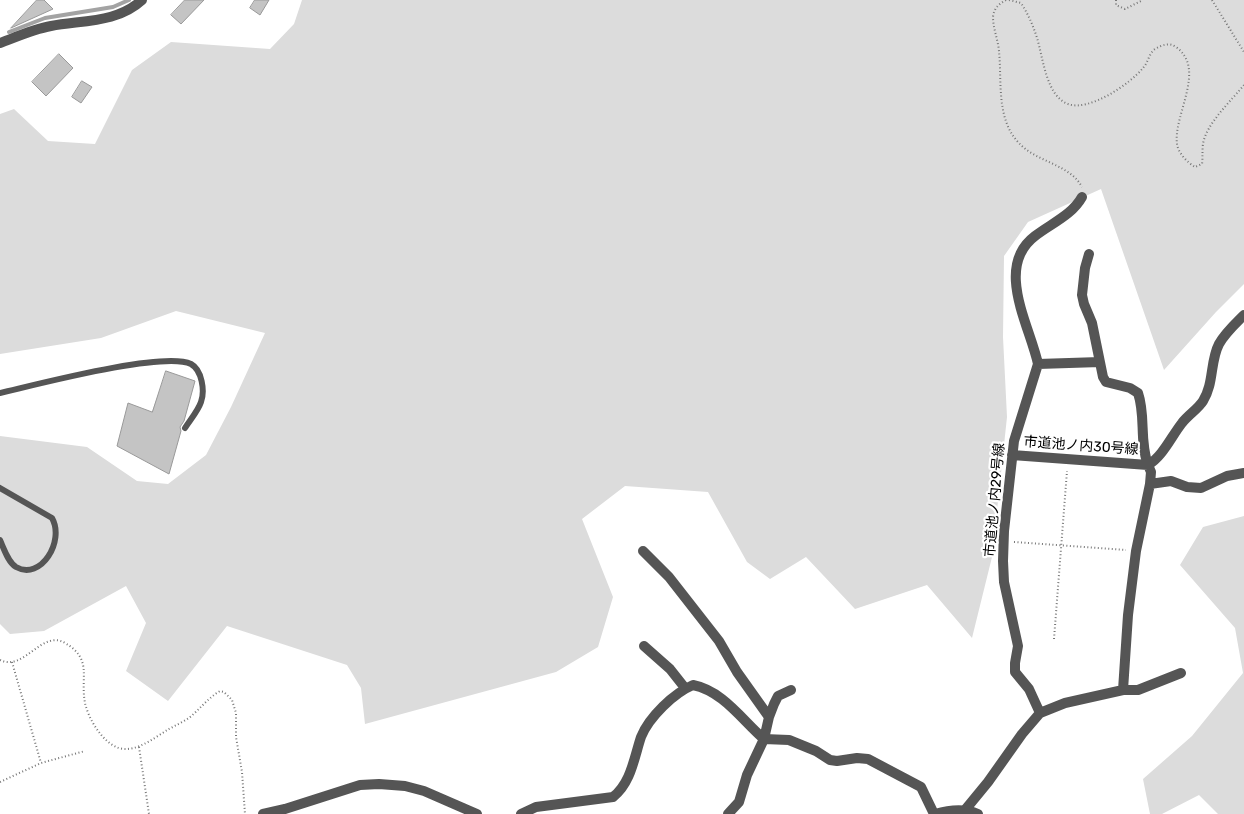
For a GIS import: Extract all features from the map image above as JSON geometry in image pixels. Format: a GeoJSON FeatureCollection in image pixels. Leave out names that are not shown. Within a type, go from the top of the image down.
{"type":"FeatureCollection","features":[{"type":"Feature","properties":{"kind":"street"},"geometry":{"type":"LineString","coordinates":[[0,43],[50,26],[89,22],[118,16],[136,6],[142,0]]}},
{"type":"Feature","properties":{"kind":"street"},"geometry":{"type":"LineString","coordinates":[[1082,196],[1067,215],[1031,239],[1020,255],[1017,264],[1018,303],[1038,364],[1100,362]]}},
{"type":"Feature","properties":{"kind":"street"},"geometry":{"type":"LineString","coordinates":[[1089,254],[1082,295],[1092,323],[1104,380],[1135,390],[1138,393],[1141,406],[1142,442],[1151,472],[1136,551],[1128,615],[1123,690]]}},
{"type":"Feature","properties":{"kind":"street"},"geometry":{"type":"LineString","coordinates":[[1148,465],[1156,460],[1169,439],[1204,400],[1218,346],[1225,334],[1244,315]]}},
{"type":"Feature","properties":{"kind":"street","name":"市道池ノ内29号線"},"geometry":{"type":"LineString","coordinates":[[1038,364],[1033,384],[1016,430],[1012,455],[1004,542],[1004,582],[1018,646],[1015,672],[1029,689],[1040,713]]}},
{"type":"Feature","properties":{"kind":"street","name":"市道池ノ内30号線"},"geometry":{"type":"LineString","coordinates":[[1012,455],[1148,465]]}},
{"type":"Feature","properties":{"kind":"street"},"geometry":{"type":"LineString","coordinates":[[1150,484],[1171,481],[1187,487],[1201,488],[1227,476],[1244,473]]}},
{"type":"Feature","properties":{"kind":"street"},"geometry":{"type":"LineString","coordinates":[[643,551],[669,577],[719,640],[737,672],[769,717]]}},
{"type":"Feature","properties":{"kind":"street"},"geometry":{"type":"LineString","coordinates":[[644,646],[670,669],[686,688]]}},
{"type":"Feature","properties":{"kind":"street"},"geometry":{"type":"LineString","coordinates":[[965,810],[1040,713],[1065,703],[1123,690],[1138,690],[1181,673]]}},
{"type":"Feature","properties":{"kind":"street"},"geometry":{"type":"LineString","coordinates":[[521,814],[536,807],[613,797],[620,791],[632,769],[642,735],[650,722],[669,701],[693,684],[709,690],[734,710],[764,739],[789,740],[816,751],[830,760],[868,759],[893,773],[911,780],[921,787],[935,814],[946,811],[965,810],[978,814]]}},
{"type":"Feature","properties":{"kind":"street"},"geometry":{"type":"LineString","coordinates":[[728,814],[740,802],[747,775],[764,739],[769,717],[778,696],[790,690]]}},
{"type":"Feature","properties":{"kind":"street"},"geometry":{"type":"LineString","coordinates":[[263,814],[285,809],[360,785],[379,784],[405,786],[424,791],[476,814]]}},
{"type":"Feature","properties":{"kind":"lane"},"geometry":{"type":"LineString","coordinates":[[0,393],[109,369],[158,362],[181,362],[190,364],[197,369],[200,375],[202,396],[196,411],[185,428]]}},
{"type":"Feature","properties":{"kind":"lane"},"geometry":{"type":"LineString","coordinates":[[0,488],[52,518],[55,524],[56,538],[54,548],[45,561],[32,569],[17,567],[11,562],[0,540]]}},
{"type":"Feature","properties":{"kind":"path"},"geometry":{"type":"LineString","coordinates":[[1082,196],[1082,186],[1076,176],[1039,158],[1019,143],[1007,127],[1003,110],[999,50],[993,17],[997,6],[1008,0],[1021,3],[1030,16],[1048,79],[1054,93],[1067,104],[1082,107],[1102,98],[1128,84],[1144,67],[1153,50],[1166,44],[1175,46],[1184,55],[1190,72],[1178,127],[1176,146],[1187,163],[1195,167],[1202,164],[1204,156],[1203,144],[1217,116],[1244,85]]}},
{"type":"Feature","properties":{"kind":"path"},"geometry":{"type":"LineString","coordinates":[[1116,0],[1116,5],[1125,9],[1143,0]]}},
{"type":"Feature","properties":{"kind":"path"},"geometry":{"type":"LineString","coordinates":[[1212,0],[1244,52]]}},
{"type":"Feature","properties":{"kind":"path"},"geometry":{"type":"LineString","coordinates":[[1054,639],[1068,458]]}},
{"type":"Feature","properties":{"kind":"path"},"geometry":{"type":"LineString","coordinates":[[1004,542],[1136,551]]}},
{"type":"Feature","properties":{"kind":"path"},"geometry":{"type":"LineString","coordinates":[[0,660],[12,662],[36,650],[45,642],[55,639],[66,643],[79,655],[84,666],[85,702],[92,720],[104,738],[118,748],[139,747],[188,718],[211,696],[220,691],[224,692],[232,700],[236,713],[236,736],[246,814]]}},
{"type":"Feature","properties":{"kind":"path"},"geometry":{"type":"LineString","coordinates":[[12,662],[41,763]]}},
{"type":"Feature","properties":{"kind":"path"},"geometry":{"type":"LineString","coordinates":[[139,747],[148,814]]}},
{"type":"Feature","properties":{"kind":"path"},"geometry":{"type":"LineString","coordinates":[[0,782],[41,763],[85,751]]}},
{"type":"Feature","properties":{"kind":"shaded area"},"geometry":{"type":"Polygon","coordinates":[[[302,0],[1244,0],[1244,284],[1164,370],[1101,189],[1028,222],[1004,256],[1003,337],[1007,417],[992,557],[972,638],[927,585],[855,609],[806,557],[770,579],[747,562],[708,492],[625,486],[582,519],[613,597],[598,647],[556,672],[365,724],[361,688],[347,665],[227,626],[168,701],[126,671],[146,623],[126,586],[44,631],[10,634],[0,624],[0,436],[87,447],[137,481],[168,484],[206,455],[231,407],[265,333],[176,311],[101,338],[0,354],[0,114],[14,109],[48,141],[95,144],[132,70],[171,42],[270,49],[294,24],[302,0]]]}},
{"type":"Feature","properties":{"kind":"shaded area"},"geometry":{"type":"Polygon","coordinates":[[[1244,516],[1244,814],[1218,814],[1199,795],[1162,814],[1150,814],[1143,779],[1192,736],[1243,673],[1235,628],[1180,565],[1203,527],[1244,516]]]}},
{"type":"Feature","properties":{"kind":"building"},"geometry":{"type":"Polygon","coordinates":[[[37,0],[44,0],[53,9],[11,28],[37,0]]]}},
{"type":"Feature","properties":{"kind":"building"},"geometry":{"type":"Polygon","coordinates":[[[185,0],[204,0],[181,24],[171,15],[185,0]]]}},
{"type":"Feature","properties":{"kind":"building"},"geometry":{"type":"Polygon","coordinates":[[[255,0],[269,0],[260,15],[250,8],[255,0]]]}},
{"type":"Feature","properties":{"kind":"building"},"geometry":{"type":"Polygon","coordinates":[[[59,54],[73,68],[46,96],[32,82],[59,54]]]}},
{"type":"Feature","properties":{"kind":"building"},"geometry":{"type":"Polygon","coordinates":[[[82,81],[92,87],[81,103],[72,97],[82,81]]]}},
{"type":"Feature","properties":{"kind":"building"},"geometry":{"type":"Polygon","coordinates":[[[166,371],[195,381],[184,421],[180,427],[181,431],[169,474],[117,446],[128,403],[152,412],[166,371]]]}},
{"type":"Feature","properties":{"kind":"waterway"},"geometry":{"type":"LineString","coordinates":[[9,32],[45,18],[113,7],[129,0]]}}]}
